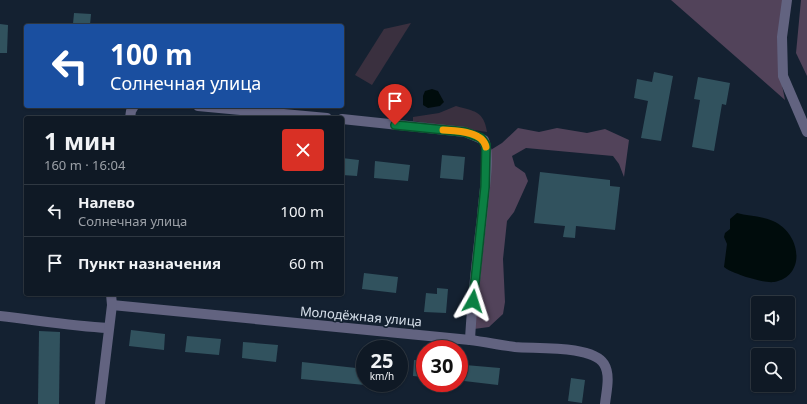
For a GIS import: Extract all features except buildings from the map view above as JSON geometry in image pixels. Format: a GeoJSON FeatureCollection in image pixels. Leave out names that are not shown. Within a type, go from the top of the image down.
{"type":"FeatureCollection","features":[{"type":"Feature","properties":{"kind":"street"},"geometry":{"type":"LineString","coordinates":[[787,0],[782,37],[783,76],[807,132]]}},
{"type":"Feature","properties":{"kind":"street"},"geometry":{"type":"LineString","coordinates":[[220,108],[306,116]]}},
{"type":"Feature","properties":{"kind":"street"},"geometry":{"type":"LineString","coordinates":[[344,119],[465,132],[481,138],[486,145],[487,156],[470,340]]}},
{"type":"Feature","properties":{"kind":"street"},"geometry":{"type":"LineString","coordinates":[[100,404],[108,328],[112,305],[111,296]]}},
{"type":"Feature","properties":{"kind":"street","name":"Молодёжная улица"},"geometry":{"type":"LineString","coordinates":[[112,305],[470,340],[516,347],[552,348],[588,354],[598,358],[604,364],[607,386],[605,404]]}},
{"type":"Feature","properties":{"kind":"street"},"geometry":{"type":"LineString","coordinates":[[0,316],[79,326],[108,328]]}},
{"type":"Feature","properties":{"kind":"shaded area"},"geometry":{"type":"Polygon","coordinates":[[[671,0],[784,0],[780,75],[785,100],[671,0]]]}},
{"type":"Feature","properties":{"kind":"shaded area"},"geometry":{"type":"Polygon","coordinates":[[[801,0],[807,0],[807,76],[796,53],[801,0]]]}},
{"type":"Feature","properties":{"kind":"shaded area"},"geometry":{"type":"Polygon","coordinates":[[[411,23],[372,85],[355,75],[384,29],[411,23]]]}},
{"type":"Feature","properties":{"kind":"shaded area"},"geometry":{"type":"Polygon","coordinates":[[[432,89],[438,91],[444,102],[440,106],[428,108],[423,105],[423,96],[425,91],[432,89]]]}},
{"type":"Feature","properties":{"kind":"shaded area"},"geometry":{"type":"Polygon","coordinates":[[[456,106],[473,111],[481,116],[486,125],[487,132],[413,121],[413,117],[439,113],[456,106]]]}},
{"type":"Feature","properties":{"kind":"shaded area"},"geometry":{"type":"Polygon","coordinates":[[[518,128],[539,132],[557,128],[587,133],[605,129],[629,140],[624,177],[619,164],[613,156],[526,148],[512,156],[515,166],[525,173],[528,181],[514,212],[507,221],[503,259],[505,302],[503,314],[489,327],[474,329],[489,151],[502,143],[518,128]]]}},
{"type":"Feature","properties":{"kind":"shaded area"},"geometry":{"type":"Polygon","coordinates":[[[737,213],[773,221],[790,235],[794,244],[796,263],[792,272],[785,278],[774,282],[764,281],[746,277],[732,272],[724,267],[727,244],[724,237],[725,233],[730,229],[730,219],[737,213]]]}},
{"type":"Feature","properties":{"kind":"slow traffic"},"geometry":{"type":"LineString","coordinates":[[443,130],[465,132],[481,138],[484,140],[486,147]]}},
{"type":"Feature","properties":{"kind":"route"},"geometry":{"type":"LineString","coordinates":[[395,125],[465,132],[484,140],[487,156],[485,187],[473,301]]}}]}
